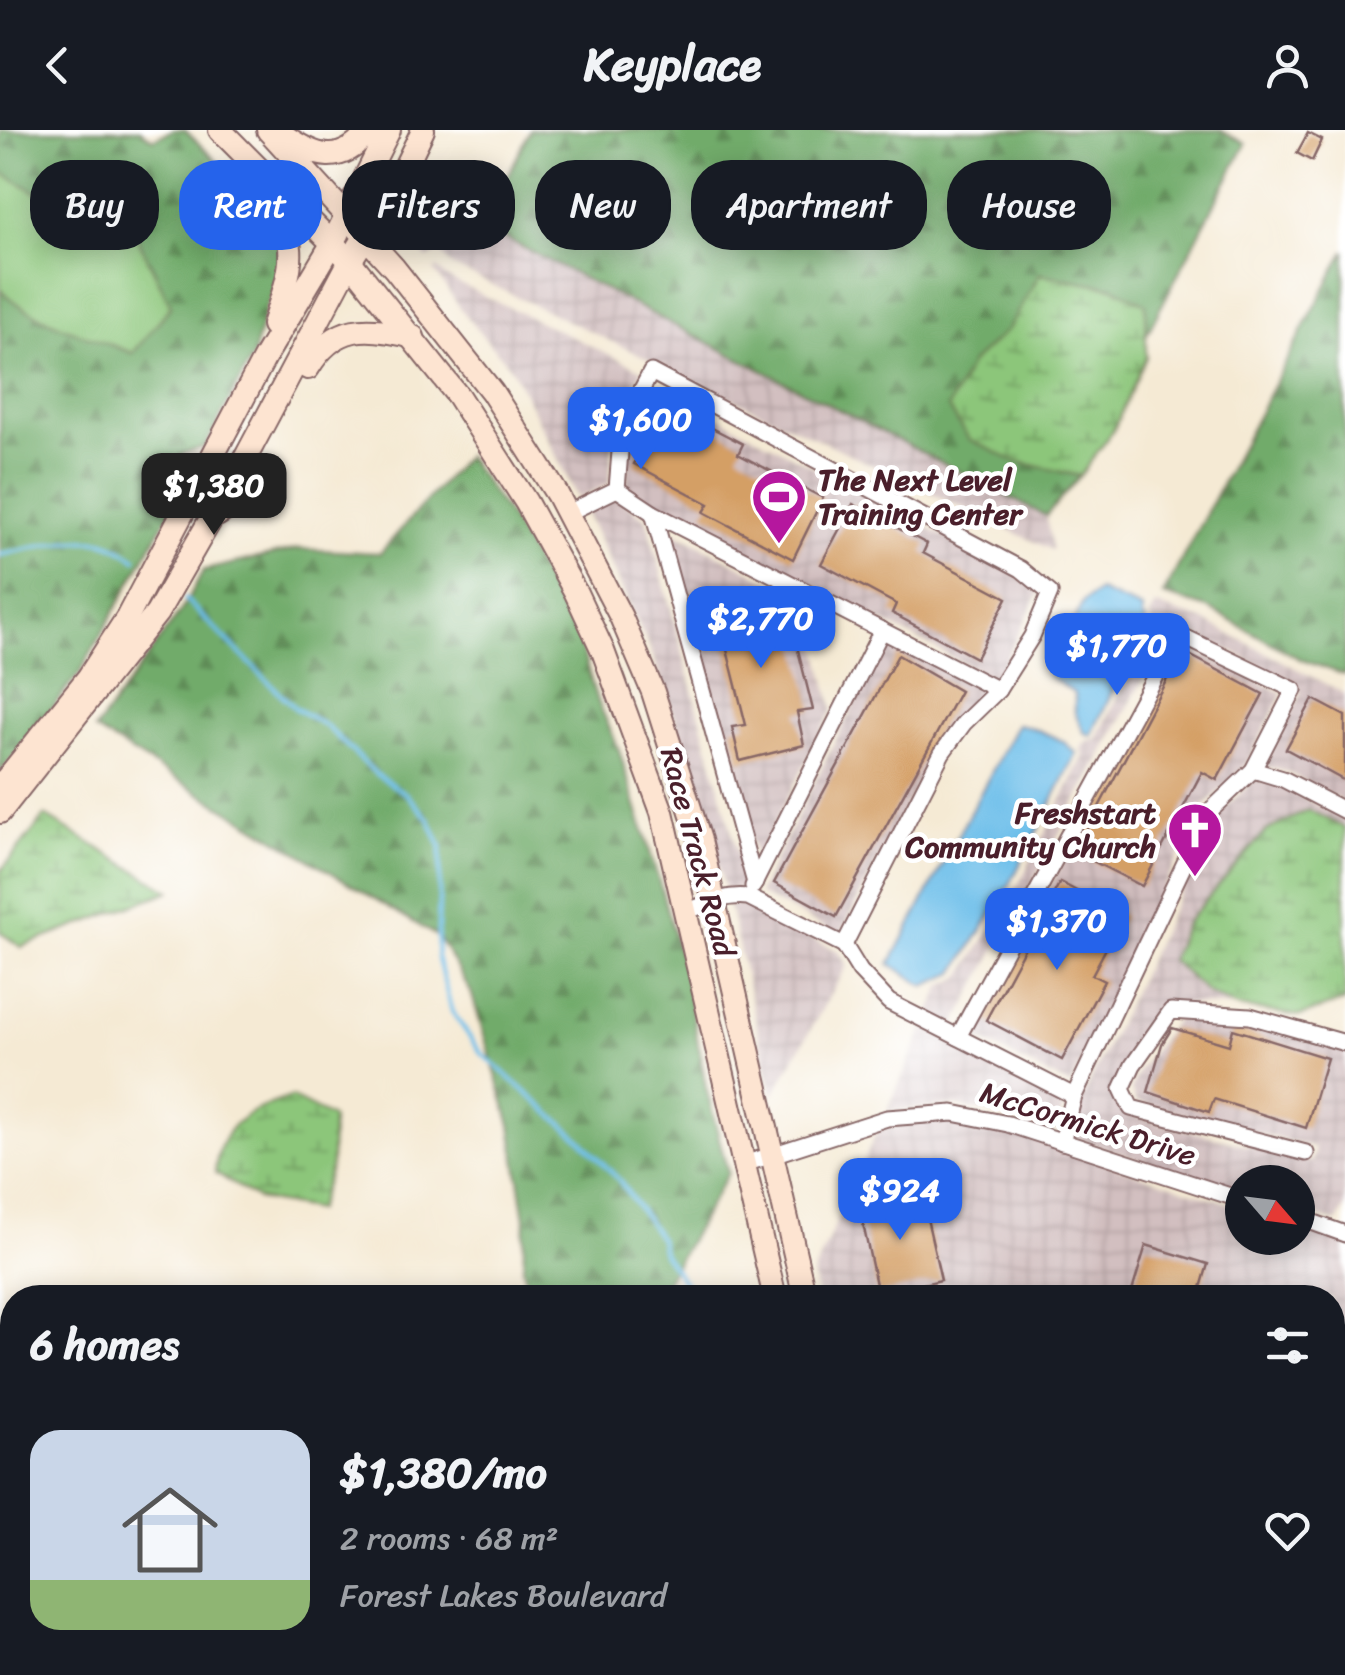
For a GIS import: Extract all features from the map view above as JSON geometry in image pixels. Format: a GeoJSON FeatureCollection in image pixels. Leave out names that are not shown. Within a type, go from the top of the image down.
{"type":"FeatureCollection","features":[{"type":"Feature","properties":{"kind":"main road"},"geometry":{"type":"LineString","coordinates":[[200,130],[272,204],[288,234],[291,271],[269,334],[266,355]]}},
{"type":"Feature","properties":{"kind":"main road","name":"Race Track Road"},"geometry":{"type":"LineString","coordinates":[[220,130],[350,261],[413,337],[505,466],[576,593],[603,651],[662,812],[771,1285]]}},
{"type":"Feature","properties":{"kind":"main road","name":"Race Track Road"},"geometry":{"type":"LineString","coordinates":[[268,130],[342,213]]}},
{"type":"Feature","properties":{"kind":"main road"},"geometry":{"type":"LineString","coordinates":[[276,130],[303,149],[327,156],[354,147],[370,130]]}},
{"type":"Feature","properties":{"kind":"main road"},"geometry":{"type":"LineString","coordinates":[[374,160],[389,130]]}},
{"type":"Feature","properties":{"kind":"main road"},"geometry":{"type":"LineString","coordinates":[[407,160],[422,130]]}},
{"type":"Feature","properties":{"kind":"main road"},"geometry":{"type":"LineString","coordinates":[[0,787],[108,648],[197,466],[220,443],[342,222]]}},
{"type":"Feature","properties":{"kind":"main road"},"geometry":{"type":"LineString","coordinates":[[0,812],[146,627],[240,470],[358,250]]}},
{"type":"Feature","properties":{"kind":"main road","name":"Race Track Road"},"geometry":{"type":"LineString","coordinates":[[377,250],[492,392],[568,513],[621,617],[653,692],[683,783],[714,901],[802,1285]]}},
{"type":"Feature","properties":{"kind":"main road"},"geometry":{"type":"LineString","coordinates":[[240,470],[267,438],[325,344],[365,328],[413,337]]}},
{"type":"Feature","properties":{"kind":"main road"},"geometry":{"type":"LineString","coordinates":[[146,627],[158,588],[207,495],[197,466]]}},
{"type":"Feature","properties":{"kind":"main road"},"geometry":{"type":"LineString","coordinates":[[210,521],[232,504],[242,500],[253,502]]}},
{"type":"Feature","properties":{"kind":"street"},"geometry":{"type":"LineString","coordinates":[[617,490],[622,426],[651,372],[1021,568],[1050,594],[1032,636],[998,690],[964,723],[942,753],[844,945]]}},
{"type":"Feature","properties":{"kind":"street"},"geometry":{"type":"LineString","coordinates":[[568,513],[617,490]]}},
{"type":"Feature","properties":{"kind":"street"},"geometry":{"type":"LineString","coordinates":[[617,490],[653,513],[998,690]]}},
{"type":"Feature","properties":{"kind":"street"},"geometry":{"type":"LineString","coordinates":[[653,513],[751,890],[844,945],[860,971],[889,1002],[1074,1096]]}},
{"type":"Feature","properties":{"kind":"street"},"geometry":{"type":"LineString","coordinates":[[686,912],[751,890],[882,630]]}},
{"type":"Feature","properties":{"kind":"street"},"geometry":{"type":"LineString","coordinates":[[958,1037],[1178,634],[1294,690],[1253,770],[1209,812],[1074,1096],[1062,1142]]}},
{"type":"Feature","properties":{"kind":"street"},"geometry":{"type":"LineString","coordinates":[[1253,770],[1284,779],[1345,811]]}},
{"type":"Feature","properties":{"kind":"street"},"geometry":{"type":"LineString","coordinates":[[1306,1153],[1130,1108],[1122,1089],[1133,1065],[1171,1010],[1250,1016],[1345,1043]]}},
{"type":"Feature","properties":{"kind":"street","name":"McCormick Drive"},"geometry":{"type":"LineString","coordinates":[[744,1164],[887,1118],[953,1114],[1008,1124],[1225,1195]]}},
{"type":"Feature","properties":{"kind":"street"},"geometry":{"type":"LineString","coordinates":[[1315,1222],[1344,1230]]}},
{"type":"Feature","properties":{"kind":"shaded area"},"geometry":{"type":"Polygon","coordinates":[[[515,243],[1046,516],[1052,550],[452,266],[440,252],[426,259],[422,250],[515,250],[515,243]]]}},
{"type":"Feature","properties":{"kind":"shaded area"},"geometry":{"type":"Polygon","coordinates":[[[437,268],[445,277],[642,370],[614,423],[609,484],[578,499],[512,369],[469,320],[434,271],[437,268]]]}},
{"type":"Feature","properties":{"kind":"shaded area"},"geometry":{"type":"Polygon","coordinates":[[[655,383],[1016,575],[1039,593],[995,679],[657,507],[626,486],[630,429],[655,383]]]}},
{"type":"Feature","properties":{"kind":"shaded area"},"geometry":{"type":"Polygon","coordinates":[[[617,498],[646,518],[745,881],[742,888],[725,890],[691,762],[650,648],[586,513],[617,498]]]}},
{"type":"Feature","properties":{"kind":"shaded area"},"geometry":{"type":"Polygon","coordinates":[[[665,527],[806,600],[833,709],[756,859],[665,527]]]}},
{"type":"Feature","properties":{"kind":"shaded area"},"geometry":{"type":"Polygon","coordinates":[[[1156,606],[1203,620],[1345,694],[1345,803],[1287,772],[1265,766],[1301,694],[1297,683],[1181,628],[1170,630],[954,1027],[930,1014],[942,986],[961,977],[1016,889],[1084,756],[1081,748],[1087,741],[1097,739],[1152,624],[1150,615],[1156,606]]]}},
{"type":"Feature","properties":{"kind":"shaded area"},"geometry":{"type":"Polygon","coordinates":[[[887,640],[985,691],[957,718],[934,749],[840,935],[758,894],[887,640]]]}},
{"type":"Feature","properties":{"kind":"shaded area"},"geometry":{"type":"Polygon","coordinates":[[[1182,644],[1283,693],[1245,766],[1201,809],[1070,1086],[969,1034],[1182,644]]]}},
{"type":"Feature","properties":{"kind":"shaded area"},"geometry":{"type":"Polygon","coordinates":[[[1255,779],[1281,786],[1345,820],[1345,828],[1309,810],[1266,831],[1185,923],[1206,992],[1236,1007],[1171,1003],[1164,1006],[1126,1060],[1114,1091],[1129,1115],[1312,1162],[1315,1148],[1136,1102],[1131,1089],[1140,1069],[1176,1019],[1250,1023],[1345,1051],[1345,1207],[1337,1222],[1315,1215],[1315,1165],[1225,1165],[1225,1187],[1072,1138],[1082,1099],[1216,817],[1255,779]]]}},
{"type":"Feature","properties":{"kind":"shaded area"},"geometry":{"type":"Polygon","coordinates":[[[739,903],[838,951],[847,965],[773,1096],[729,905],[739,903]]]}},
{"type":"Feature","properties":{"kind":"shaded area"},"geometry":{"type":"Polygon","coordinates":[[[924,1028],[1065,1100],[1056,1132],[1009,1116],[954,1106],[887,1111],[924,1028]]]}},
{"type":"Feature","properties":{"kind":"shaded area"},"geometry":{"type":"Polygon","coordinates":[[[923,1121],[953,1121],[1007,1131],[1225,1202],[1225,1255],[1315,1255],[1315,1232],[1345,1244],[1345,1285],[815,1285],[813,1275],[878,1129],[923,1121]]]}},
{"type":"Feature","properties":{"kind":"green space"},"geometry":{"type":"Polygon","coordinates":[[[0,130],[140,130],[153,139],[173,130],[185,130],[216,160],[179,160],[179,250],[280,250],[281,278],[266,307],[253,356],[205,447],[181,454],[186,469],[193,471],[80,673],[0,773],[0,290],[46,320],[133,353],[171,306],[143,250],[159,250],[159,160],[30,160],[30,189],[0,172],[0,130]]]}},
{"type":"Feature","properties":{"kind":"green space"},"geometry":{"type":"Polygon","coordinates":[[[530,130],[1220,130],[1246,144],[1146,336],[1145,304],[1041,274],[1008,329],[971,363],[1014,461],[1080,476],[1046,516],[515,243],[515,161],[530,130]]]}},
{"type":"Feature","properties":{"kind":"green space"},"geometry":{"type":"Polygon","coordinates":[[[0,172],[30,189],[30,250],[143,250],[171,306],[133,353],[46,320],[0,290],[0,172]]]}},
{"type":"Feature","properties":{"kind":"green space"},"geometry":{"type":"Polygon","coordinates":[[[1345,250],[1345,675],[1302,660],[1208,608],[1163,595],[1345,250]]]}},
{"type":"Feature","properties":{"kind":"green space"},"geometry":{"type":"Polygon","coordinates":[[[1040,274],[1113,287],[1146,304],[1146,357],[1113,431],[1080,476],[1014,461],[969,439],[948,408],[971,363],[1008,329],[1040,274]]]}},
{"type":"Feature","properties":{"kind":"green space"},"geometry":{"type":"Polygon","coordinates":[[[466,456],[507,513],[579,639],[595,694],[619,750],[662,891],[687,982],[706,1087],[728,1173],[664,1285],[527,1285],[523,1268],[525,1219],[511,1125],[471,992],[438,937],[95,730],[182,609],[204,570],[298,549],[380,553],[466,456]]]}},
{"type":"Feature","properties":{"kind":"green space"},"geometry":{"type":"Polygon","coordinates":[[[1309,810],[1345,828],[1345,1001],[1300,1016],[1236,1007],[1206,992],[1171,960],[1185,924],[1266,831],[1309,810]]]}},
{"type":"Feature","properties":{"kind":"green space"},"geometry":{"type":"Polygon","coordinates":[[[45,816],[170,891],[21,947],[0,932],[0,872],[45,816]]]}},
{"type":"Feature","properties":{"kind":"green space"},"geometry":{"type":"Polygon","coordinates":[[[291,1097],[332,1118],[331,1165],[317,1210],[257,1199],[215,1172],[223,1141],[239,1121],[291,1097]]]}},
{"type":"Feature","properties":{"kind":"water"},"geometry":{"type":"Polygon","coordinates":[[[1099,591],[1142,609],[1142,618],[1146,620],[1091,736],[1084,732],[1075,713],[1075,694],[1048,675],[1083,602],[1099,591]]]}},
{"type":"Feature","properties":{"kind":"water"},"geometry":{"type":"Polygon","coordinates":[[[1017,724],[1057,738],[1077,753],[1009,886],[955,973],[925,986],[890,964],[1017,724]]]}},
{"type":"Feature","properties":{"kind":"building"},"geometry":{"type":"Polygon","coordinates":[[[1308,133],[1322,140],[1312,161],[1297,153],[1308,133]]]}},
{"type":"Feature","properties":{"kind":"building"},"geometry":{"type":"Polygon","coordinates":[[[666,404],[743,444],[738,454],[823,498],[793,559],[704,512],[709,504],[634,464],[666,404]]]}},
{"type":"Feature","properties":{"kind":"building"},"geometry":{"type":"Polygon","coordinates":[[[853,504],[927,544],[923,553],[1007,598],[976,658],[892,613],[896,604],[821,564],[853,504]]]}},
{"type":"Feature","properties":{"kind":"building"},"geometry":{"type":"Polygon","coordinates":[[[765,588],[772,619],[789,614],[813,710],[797,712],[804,745],[740,761],[732,727],[746,725],[723,634],[706,637],[698,602],[765,588]]]}},
{"type":"Feature","properties":{"kind":"building"},"geometry":{"type":"Polygon","coordinates":[[[1182,651],[1263,694],[1217,780],[1202,772],[1142,886],[1075,852],[1182,651]]]}},
{"type":"Feature","properties":{"kind":"building"},"geometry":{"type":"Polygon","coordinates":[[[898,655],[960,691],[836,917],[774,883],[898,655]]]}},
{"type":"Feature","properties":{"kind":"building"},"geometry":{"type":"Polygon","coordinates":[[[1313,699],[1345,716],[1345,781],[1286,749],[1313,699]]]}},
{"type":"Feature","properties":{"kind":"building"},"geometry":{"type":"Polygon","coordinates":[[[1060,882],[1123,916],[1092,975],[1104,981],[1062,1060],[986,1020],[1060,882]]]}},
{"type":"Feature","properties":{"kind":"building"},"geometry":{"type":"Polygon","coordinates":[[[1172,1028],[1229,1045],[1233,1029],[1327,1058],[1306,1128],[1214,1099],[1209,1112],[1148,1092],[1162,1044],[1172,1028]]]}},
{"type":"Feature","properties":{"kind":"building"},"geometry":{"type":"Polygon","coordinates":[[[921,1192],[941,1280],[918,1285],[876,1285],[859,1205],[921,1192]]]}},
{"type":"Feature","properties":{"kind":"building"},"geometry":{"type":"Polygon","coordinates":[[[1146,1245],[1208,1264],[1202,1285],[1134,1285],[1146,1245]]]}},
{"type":"Feature","properties":{"kind":"waterway"},"geometry":{"type":"LineString","coordinates":[[0,555],[88,540],[109,544],[136,559]]}},
{"type":"Feature","properties":{"kind":"waterway"},"geometry":{"type":"LineString","coordinates":[[185,599],[295,708],[326,726],[377,775],[405,793],[429,819],[441,846],[437,956],[452,1012],[481,1053],[580,1139],[619,1180],[686,1285]]}},
{"type":"Feature","properties":{"kind":"place","name":"The Next Level Training Center"},"geometry":{"type":"Point","coordinates":[779,546]}},
{"type":"Feature","properties":{"kind":"place","name":"Freshstart Community Church"},"geometry":{"type":"Point","coordinates":[1195,879]}}]}
